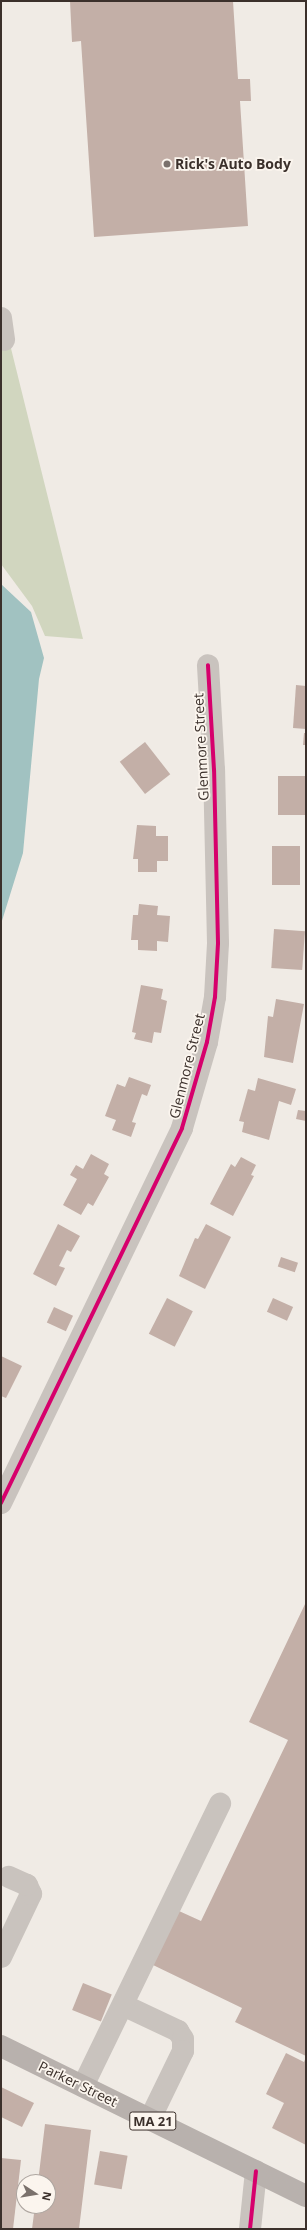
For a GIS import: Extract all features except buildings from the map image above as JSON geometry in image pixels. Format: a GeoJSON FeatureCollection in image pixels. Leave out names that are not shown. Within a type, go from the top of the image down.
{"type":"FeatureCollection","features":[{"type":"Feature","properties":{"kind":"main road","name":"Parker Street"},"geometry":{"type":"LineString","coordinates":[[1,2046],[306,2196]]}},
{"type":"Feature","properties":{"kind":"street"},"geometry":{"type":"LineString","coordinates":[[1,318],[4,340]]}},
{"type":"Feature","properties":{"kind":"street","name":"Glenmore Street"},"geometry":{"type":"LineString","coordinates":[[1,1503],[182,1128],[205,1049],[215,997],[218,943],[214,770],[208,665]]}},
{"type":"Feature","properties":{"kind":"street"},"geometry":{"type":"LineString","coordinates":[[84,2086],[220,1804]]}},
{"type":"Feature","properties":{"kind":"street"},"geometry":{"type":"LineString","coordinates":[[1,1957],[31,1894],[27,1885],[8,1877]]}},
{"type":"Feature","properties":{"kind":"street"},"geometry":{"type":"LineString","coordinates":[[123,2005],[178,2031],[182,2039],[183,2050],[150,2119]]}},
{"type":"Feature","properties":{"kind":"street"},"geometry":{"type":"LineString","coordinates":[[250,2229],[256,2171]]}},
{"type":"Feature","properties":{"kind":"green space"},"geometry":{"type":"Polygon","coordinates":[[[1,308],[83,639],[45,636],[32,606],[1,564],[1,308]]]}},
{"type":"Feature","properties":{"kind":"water"},"geometry":{"type":"Polygon","coordinates":[[[1,584],[31,612],[44,658],[39,679],[23,853],[1,924],[1,584]]]}},
{"type":"Feature","properties":{"kind":"cycle path"},"geometry":{"type":"LineString","coordinates":[[1,1503],[182,1128],[207,1042],[215,997],[218,943],[214,770],[208,665]]}},
{"type":"Feature","properties":{"kind":"cycle path"},"geometry":{"type":"LineString","coordinates":[[250,2229],[256,2171]]}},
{"type":"Feature","properties":{"kind":"place","name":"Rick's Auto Body"},"geometry":{"type":"Point","coordinates":[167,164]}}]}
